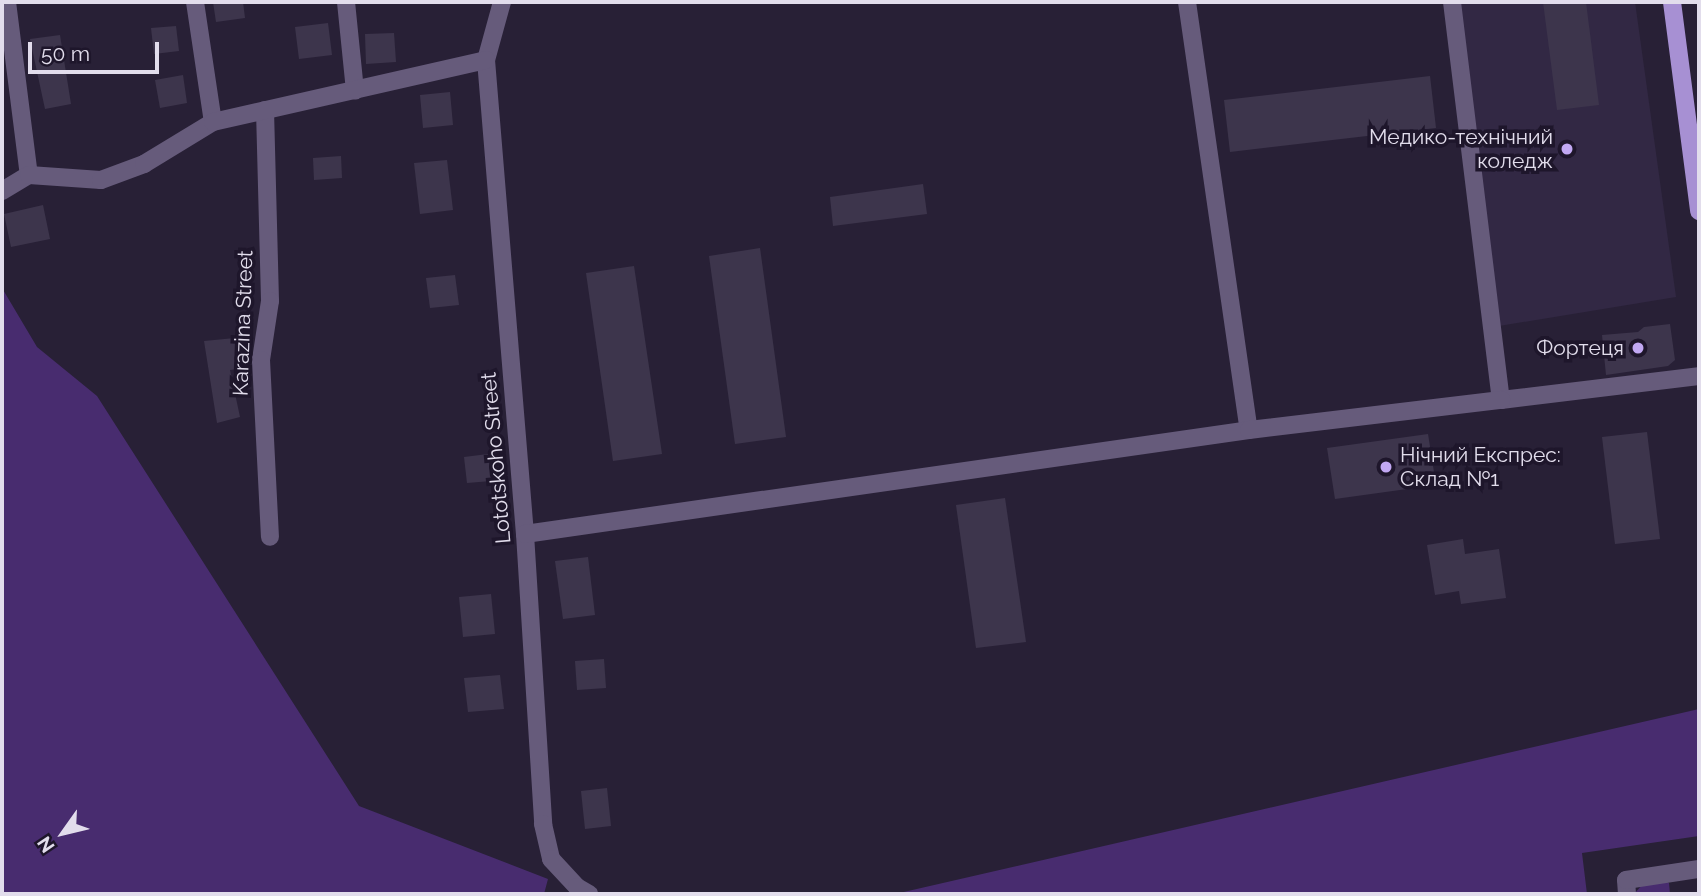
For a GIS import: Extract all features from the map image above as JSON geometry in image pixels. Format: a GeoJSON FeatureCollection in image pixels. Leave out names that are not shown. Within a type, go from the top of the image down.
{"type":"FeatureCollection","features":[{"type":"Feature","properties":{"kind":"main road"},"geometry":{"type":"LineString","coordinates":[[1672,2],[1699,211]]}},
{"type":"Feature","properties":{"kind":"street"},"geometry":{"type":"LineString","coordinates":[[8,2],[29,175]]}},
{"type":"Feature","properties":{"kind":"street"},"geometry":{"type":"LineString","coordinates":[[195,2],[213,122]]}},
{"type":"Feature","properties":{"kind":"street"},"geometry":{"type":"LineString","coordinates":[[346,2],[355,91]]}},
{"type":"Feature","properties":{"kind":"street","name":"Lototskoho Street"},"geometry":{"type":"LineString","coordinates":[[502,2],[486,60],[525,534],[543,824],[551,859],[576,887],[589,894]]}},
{"type":"Feature","properties":{"kind":"street"},"geometry":{"type":"LineString","coordinates":[[1187,2],[1249,430]]}},
{"type":"Feature","properties":{"kind":"street"},"geometry":{"type":"LineString","coordinates":[[1452,2],[1501,400]]}},
{"type":"Feature","properties":{"kind":"street"},"geometry":{"type":"LineString","coordinates":[[2,191],[29,175],[101,180],[144,164],[213,122],[486,60]]}},
{"type":"Feature","properties":{"kind":"street","name":"Karazina Street"},"geometry":{"type":"LineString","coordinates":[[265,110],[270,301],[261,360],[271,537]]}},
{"type":"Feature","properties":{"kind":"street"},"geometry":{"type":"LineString","coordinates":[[525,534],[1249,430],[1699,376]]}},
{"type":"Feature","properties":{"kind":"street"},"geometry":{"type":"LineString","coordinates":[[1627,894],[1626,880],[1699,869]]}},
{"type":"Feature","properties":{"kind":"path"},"geometry":{"type":"LineString","coordinates":[[545,2],[578,2]]}},
{"type":"Feature","properties":{"kind":"shaded area","name":"Медико-технічний коледж"},"geometry":{"type":"Polygon","coordinates":[[[1460,2],[1635,2],[1676,297],[1499,326],[1460,2]]]}},
{"type":"Feature","properties":{"kind":"shaded area"},"geometry":{"type":"Polygon","coordinates":[[[2,288],[37,347],[97,396],[359,806],[548,879],[544,894],[2,894],[2,288]]]}},
{"type":"Feature","properties":{"kind":"shaded area"},"geometry":{"type":"Polygon","coordinates":[[[1699,709],[1699,836],[1582,853],[1587,894],[895,894],[1699,709]]]}},
{"type":"Feature","properties":{"kind":"shaded area"},"geometry":{"type":"Polygon","coordinates":[[[1663,879],[1669,883],[1670,894],[1634,894],[1643,884],[1663,879]]]}},
{"type":"Feature","properties":{"kind":"building"},"geometry":{"type":"Polygon","coordinates":[[[213,2],[243,2],[245,18],[216,22],[213,2]]]}},
{"type":"Feature","properties":{"kind":"building"},"geometry":{"type":"Polygon","coordinates":[[[1543,2],[1586,2],[1599,105],[1557,110],[1543,2]]]}},
{"type":"Feature","properties":{"kind":"building"},"geometry":{"type":"Polygon","coordinates":[[[328,23],[332,55],[299,59],[295,27],[328,23]]]}},
{"type":"Feature","properties":{"kind":"building"},"geometry":{"type":"Polygon","coordinates":[[[176,26],[179,51],[154,54],[151,28],[176,26]]]}},
{"type":"Feature","properties":{"kind":"building"},"geometry":{"type":"Polygon","coordinates":[[[394,33],[396,62],[366,64],[365,34],[394,33]]]}},
{"type":"Feature","properties":{"kind":"building"},"geometry":{"type":"Polygon","coordinates":[[[60,35],[71,104],[45,109],[30,39],[60,35]]]}},
{"type":"Feature","properties":{"kind":"building"},"geometry":{"type":"Polygon","coordinates":[[[183,75],[187,103],[160,108],[155,80],[183,75]]]}},
{"type":"Feature","properties":{"kind":"building"},"geometry":{"type":"Polygon","coordinates":[[[1430,76],[1436,128],[1230,152],[1224,100],[1430,76]]]}},
{"type":"Feature","properties":{"kind":"building"},"geometry":{"type":"Polygon","coordinates":[[[450,92],[453,125],[423,128],[420,95],[450,92]]]}},
{"type":"Feature","properties":{"kind":"building"},"geometry":{"type":"Polygon","coordinates":[[[341,156],[342,178],[314,180],[313,158],[341,156]]]}},
{"type":"Feature","properties":{"kind":"building"},"geometry":{"type":"Polygon","coordinates":[[[447,160],[453,210],[420,214],[414,163],[447,160]]]}},
{"type":"Feature","properties":{"kind":"building"},"geometry":{"type":"Polygon","coordinates":[[[923,184],[927,214],[833,226],[830,197],[923,184]]]}},
{"type":"Feature","properties":{"kind":"building"},"geometry":{"type":"Polygon","coordinates":[[[43,205],[50,239],[11,247],[4,214],[43,205]]]}},
{"type":"Feature","properties":{"kind":"building"},"geometry":{"type":"Polygon","coordinates":[[[760,248],[786,437],[735,444],[709,256],[760,248]]]}},
{"type":"Feature","properties":{"kind":"building"},"geometry":{"type":"Polygon","coordinates":[[[634,266],[662,454],[613,461],[586,273],[634,266]]]}},
{"type":"Feature","properties":{"kind":"building"},"geometry":{"type":"Polygon","coordinates":[[[455,275],[459,305],[430,308],[426,278],[455,275]]]}},
{"type":"Feature","properties":{"kind":"building","name":"Фортеця"},"geometry":{"type":"Polygon","coordinates":[[[1670,324],[1675,360],[1668,366],[1606,375],[1602,335],[1638,332],[1644,327],[1670,324]]]}},
{"type":"Feature","properties":{"kind":"building"},"geometry":{"type":"Polygon","coordinates":[[[235,338],[238,369],[230,370],[240,417],[217,423],[204,341],[235,338]]]}},
{"type":"Feature","properties":{"kind":"building"},"geometry":{"type":"Polygon","coordinates":[[[1647,432],[1660,539],[1615,544],[1602,437],[1647,432]]]}},
{"type":"Feature","properties":{"kind":"building"},"geometry":{"type":"Polygon","coordinates":[[[1428,434],[1436,485],[1335,499],[1327,448],[1428,434]]]}},
{"type":"Feature","properties":{"kind":"building"},"geometry":{"type":"Polygon","coordinates":[[[488,454],[491,481],[467,483],[464,457],[488,454]]]}},
{"type":"Feature","properties":{"kind":"building"},"geometry":{"type":"Polygon","coordinates":[[[1005,498],[1026,642],[976,648],[956,505],[1005,498]]]}},
{"type":"Feature","properties":{"kind":"building"},"geometry":{"type":"Polygon","coordinates":[[[1463,539],[1465,554],[1499,549],[1506,598],[1461,604],[1459,591],[1435,595],[1427,545],[1463,539]]]}},
{"type":"Feature","properties":{"kind":"building"},"geometry":{"type":"Polygon","coordinates":[[[588,557],[595,615],[563,619],[555,561],[588,557]]]}},
{"type":"Feature","properties":{"kind":"building"},"geometry":{"type":"Polygon","coordinates":[[[491,594],[495,634],[463,637],[459,597],[491,594]]]}},
{"type":"Feature","properties":{"kind":"building"},"geometry":{"type":"Polygon","coordinates":[[[604,659],[606,688],[577,690],[575,661],[604,659]]]}},
{"type":"Feature","properties":{"kind":"building"},"geometry":{"type":"Polygon","coordinates":[[[500,675],[504,709],[468,712],[464,678],[500,675]]]}},
{"type":"Feature","properties":{"kind":"building"},"geometry":{"type":"Polygon","coordinates":[[[607,788],[611,826],[585,829],[581,791],[607,788]]]}},
{"type":"Feature","properties":{"kind":"place","name":"Медико-технічний коледж"},"geometry":{"type":"Point","coordinates":[1567,149]}},
{"type":"Feature","properties":{"kind":"place","name":"Фортеця"},"geometry":{"type":"Point","coordinates":[1638,348]}},
{"type":"Feature","properties":{"kind":"place","name":"Нічний Експрес: Склад №1"},"geometry":{"type":"Point","coordinates":[1386,467]}}]}
